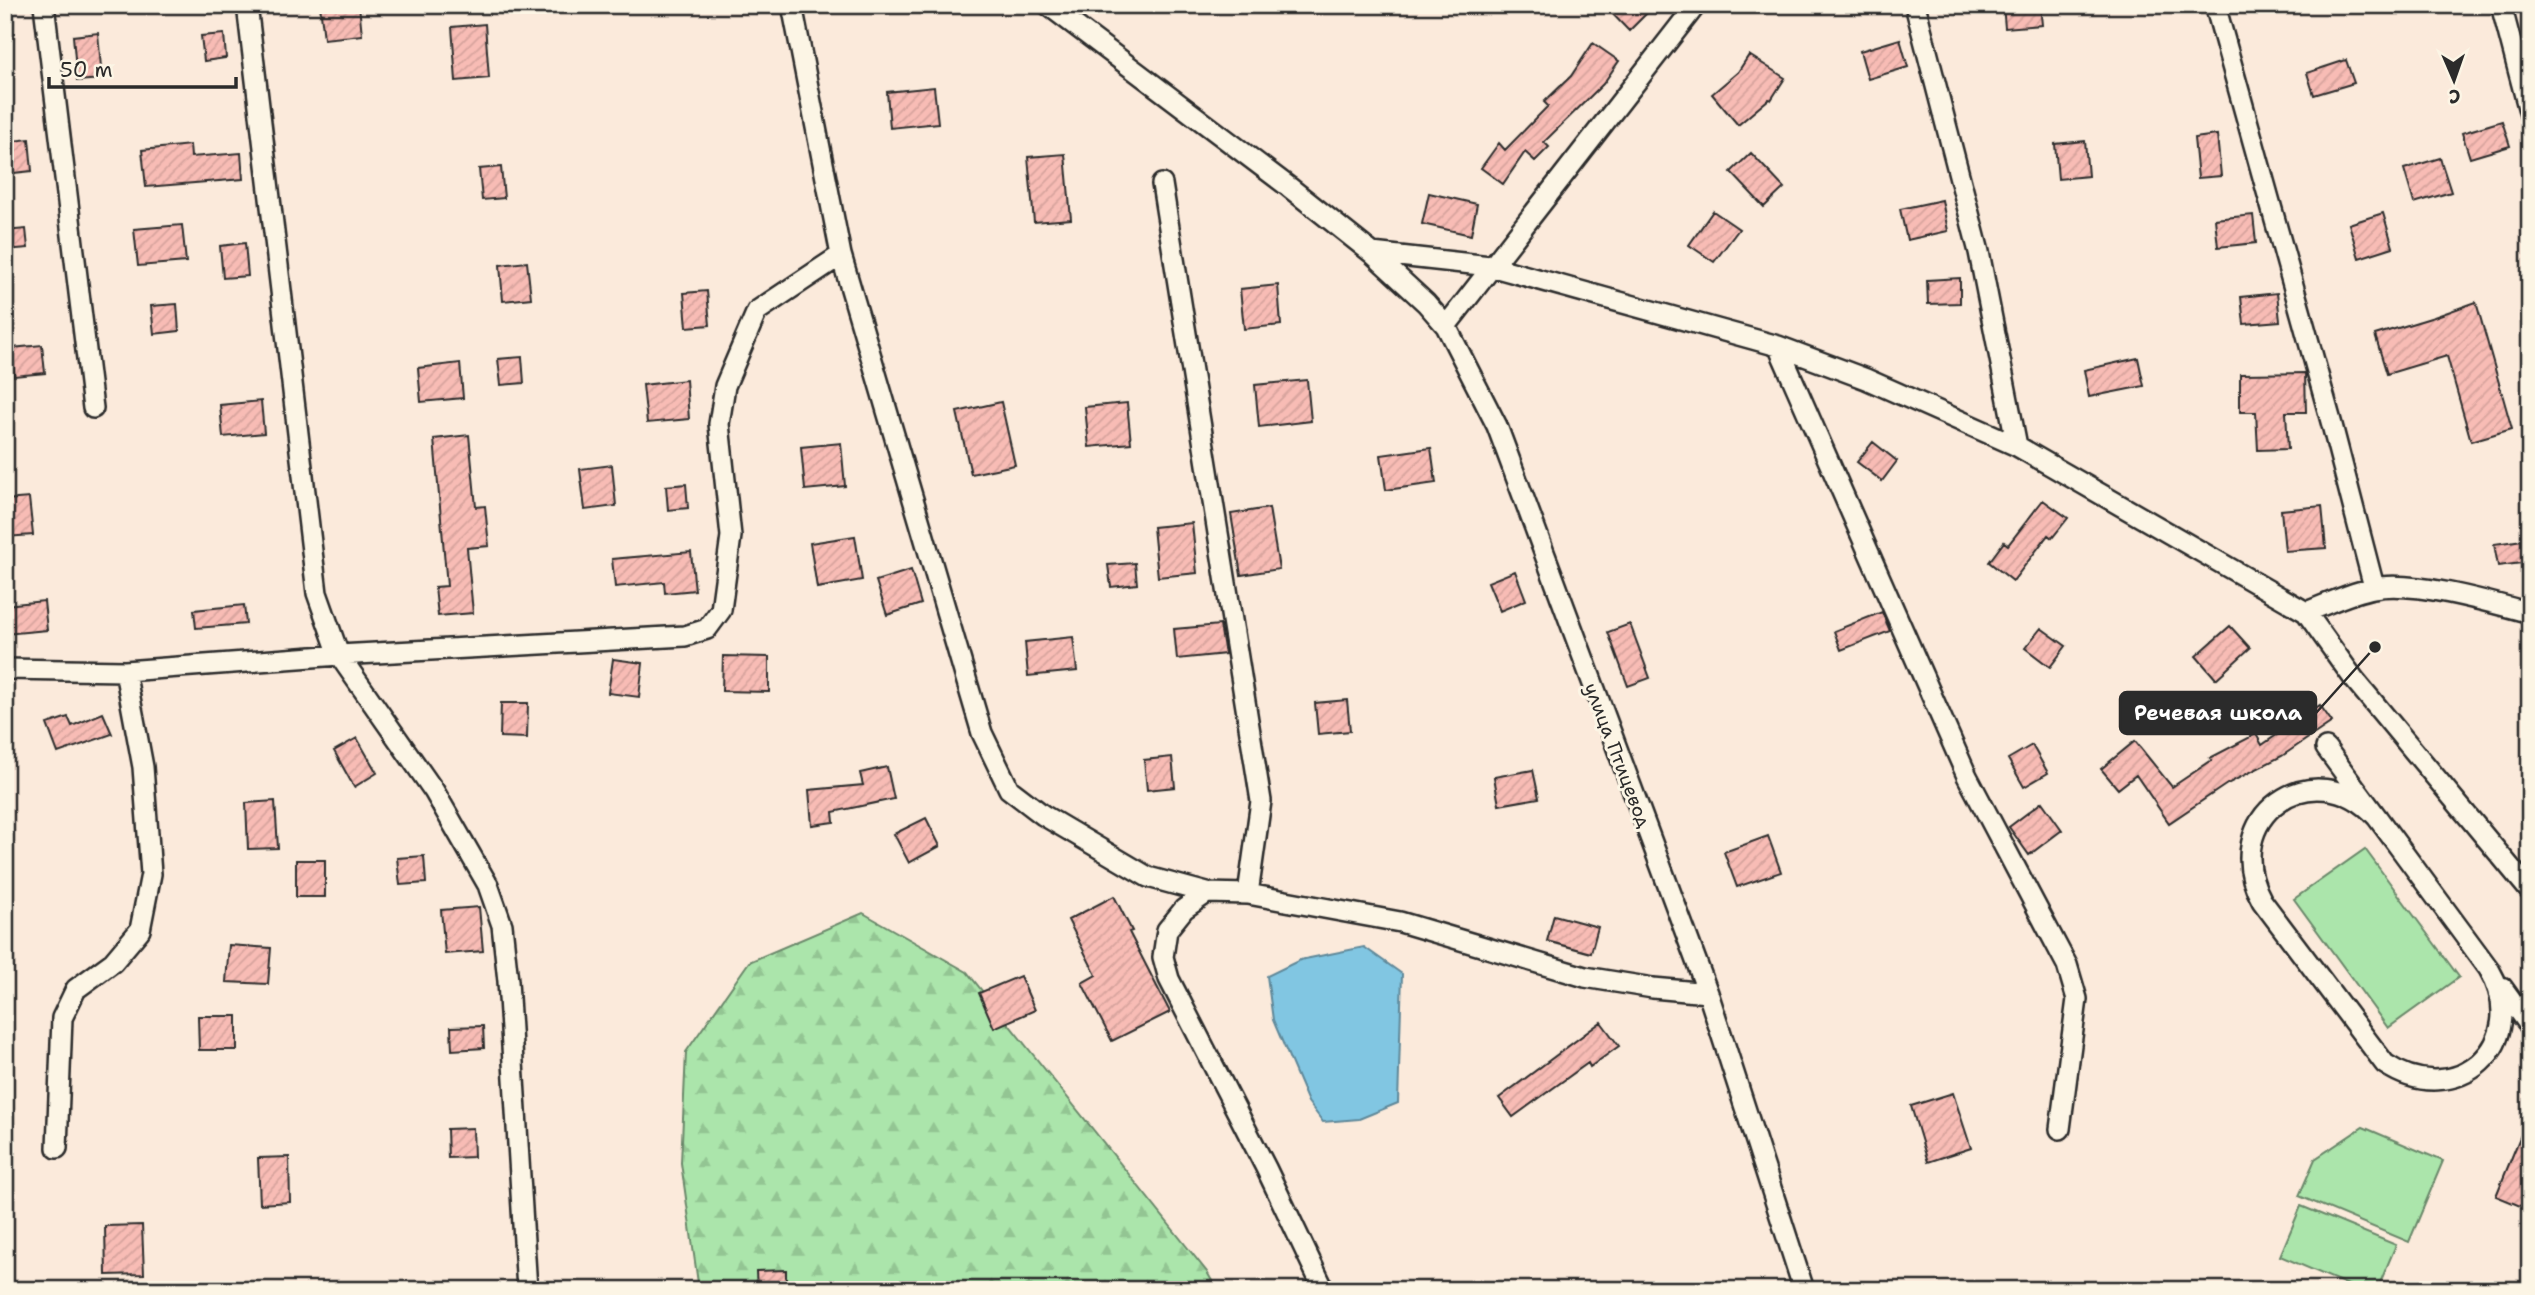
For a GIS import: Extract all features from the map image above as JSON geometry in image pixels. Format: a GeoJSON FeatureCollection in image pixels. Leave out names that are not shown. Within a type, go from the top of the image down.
{"type":"FeatureCollection","features":[{"type":"Feature","properties":{"kind":"street"},"geometry":{"type":"LineString","coordinates":[[44,5],[93,408]]}},
{"type":"Feature","properties":{"kind":"street"},"geometry":{"type":"LineString","coordinates":[[247,5],[317,593],[338,655],[434,791],[488,885],[502,925],[508,981],[527,1290]]}},
{"type":"Feature","properties":{"kind":"street"},"geometry":{"type":"LineString","coordinates":[[792,5],[841,255],[982,733],[1009,789],[1043,815],[1149,877],[1207,893],[1248,894],[1400,922],[1585,978],[1708,993]]}},
{"type":"Feature","properties":{"kind":"street","name":"улица Птицевод"},"geometry":{"type":"LineString","coordinates":[[1048,5],[1372,253],[1426,303],[1446,326],[1497,426],[1708,993],[1804,1290]]}},
{"type":"Feature","properties":{"kind":"street"},"geometry":{"type":"LineString","coordinates":[[1446,326],[1490,266],[1696,5]]}},
{"type":"Feature","properties":{"kind":"street"},"geometry":{"type":"LineString","coordinates":[[1915,5],[1979,252],[2017,446]]}},
{"type":"Feature","properties":{"kind":"street"},"geometry":{"type":"LineString","coordinates":[[2214,5],[2332,425],[2374,587]]}},
{"type":"Feature","properties":{"kind":"street"},"geometry":{"type":"LineString","coordinates":[[2501,5],[2530,115]]}},
{"type":"Feature","properties":{"kind":"street"},"geometry":{"type":"LineString","coordinates":[[1161,184],[1261,801],[1248,894]]}},
{"type":"Feature","properties":{"kind":"street"},"geometry":{"type":"LineString","coordinates":[[1372,253],[1490,266],[1778,346],[1866,379],[2017,446],[2306,612],[2354,679],[2530,891]]}},
{"type":"Feature","properties":{"kind":"street"},"geometry":{"type":"LineString","coordinates":[[5,669],[125,671],[338,655],[685,636],[707,629],[721,610],[731,536],[719,424],[725,386],[757,311],[841,255]]}},
{"type":"Feature","properties":{"kind":"street"},"geometry":{"type":"LineString","coordinates":[[1778,346],[1966,776],[2067,965],[2077,999],[2060,1129]]}},
{"type":"Feature","properties":{"kind":"street"},"geometry":{"type":"LineString","coordinates":[[2306,612],[2374,587],[2416,588],[2488,601],[2530,613]]}},
{"type":"Feature","properties":{"kind":"street"},"geometry":{"type":"LineString","coordinates":[[57,1148],[62,1018],[76,989],[113,962],[140,930],[151,874],[143,767],[125,671]]}},
{"type":"Feature","properties":{"kind":"street"},"geometry":{"type":"LineString","coordinates":[[2326,748],[2530,1026]]}},
{"type":"Feature","properties":{"kind":"street"},"geometry":{"type":"LineString","coordinates":[[2377,817],[2353,797],[2338,791],[2307,790],[2278,802],[2257,826],[2249,856],[2252,880],[2262,901],[2375,1053],[2385,1064],[2413,1079],[2445,1081],[2460,1076],[2473,1068],[2490,1051],[2500,1030],[2502,1014],[2499,991],[2489,969]]}},
{"type":"Feature","properties":{"kind":"street"},"geometry":{"type":"LineString","coordinates":[[1207,893],[1184,909],[1167,930],[1163,957],[1169,979],[1266,1168],[1324,1290]]}},
{"type":"Feature","properties":{"kind":"green space"},"geometry":{"type":"Polygon","coordinates":[[[2365,849],[2459,977],[2388,1028],[2294,899],[2365,849]]]}},
{"type":"Feature","properties":{"kind":"green space"},"geometry":{"type":"Polygon","coordinates":[[[863,913],[967,972],[1207,1272],[1217,1290],[699,1290],[681,1163],[686,1052],[749,962],[863,913]]]}},
{"type":"Feature","properties":{"kind":"green space"},"geometry":{"type":"Polygon","coordinates":[[[2363,1127],[2443,1161],[2409,1242],[2299,1196],[2315,1159],[2363,1127]]]}},
{"type":"Feature","properties":{"kind":"green space"},"geometry":{"type":"Polygon","coordinates":[[[2301,1206],[2396,1245],[2377,1290],[2360,1290],[2280,1256],[2301,1206]]]}},
{"type":"Feature","properties":{"kind":"water"},"geometry":{"type":"Polygon","coordinates":[[[1364,947],[1402,974],[1398,1103],[1359,1119],[1323,1122],[1308,1102],[1273,1020],[1267,976],[1300,960],[1364,947]]]}},
{"type":"Feature","properties":{"kind":"building"},"geometry":{"type":"Polygon","coordinates":[[[320,5],[359,5],[362,35],[324,39],[320,5]]]}},
{"type":"Feature","properties":{"kind":"building"},"geometry":{"type":"Polygon","coordinates":[[[1604,5],[1655,5],[1629,31],[1604,5]]]}},
{"type":"Feature","properties":{"kind":"building"},"geometry":{"type":"Polygon","coordinates":[[[2003,5],[2040,5],[2042,25],[2005,28],[2003,5]]]}},
{"type":"Feature","properties":{"kind":"building"},"geometry":{"type":"Polygon","coordinates":[[[485,24],[489,78],[456,81],[452,27],[485,24]]]}},
{"type":"Feature","properties":{"kind":"building"},"geometry":{"type":"Polygon","coordinates":[[[98,33],[102,79],[77,81],[73,36],[98,33]]]}},
{"type":"Feature","properties":{"kind":"building"},"geometry":{"type":"Polygon","coordinates":[[[224,34],[226,58],[204,61],[201,36],[224,34]]]}},
{"type":"Feature","properties":{"kind":"building"},"geometry":{"type":"Polygon","coordinates":[[[1900,39],[1908,67],[1868,79],[1860,51],[1900,39]]]}},
{"type":"Feature","properties":{"kind":"building"},"geometry":{"type":"Polygon","coordinates":[[[1593,43],[1619,61],[1603,84],[1544,142],[1549,147],[1535,161],[1525,152],[1503,184],[1481,168],[1499,143],[1505,150],[1548,106],[1544,102],[1571,76],[1593,43]]]}},
{"type":"Feature","properties":{"kind":"building"},"geometry":{"type":"Polygon","coordinates":[[[1749,55],[1785,78],[1771,100],[1738,125],[1712,94],[1738,72],[1749,55]]]}},
{"type":"Feature","properties":{"kind":"building"},"geometry":{"type":"Polygon","coordinates":[[[2346,60],[2354,83],[2314,95],[2307,73],[2346,60]]]}},
{"type":"Feature","properties":{"kind":"building"},"geometry":{"type":"Polygon","coordinates":[[[934,87],[938,123],[890,128],[887,92],[934,87]]]}},
{"type":"Feature","properties":{"kind":"building"},"geometry":{"type":"Polygon","coordinates":[[[2502,121],[2510,146],[2470,158],[2462,133],[2502,121]]]}},
{"type":"Feature","properties":{"kind":"building"},"geometry":{"type":"Polygon","coordinates":[[[2217,135],[2221,176],[2198,178],[2194,138],[2217,135]]]}},
{"type":"Feature","properties":{"kind":"building"},"geometry":{"type":"Polygon","coordinates":[[[29,139],[32,171],[5,174],[5,142],[29,139]]]}},
{"type":"Feature","properties":{"kind":"building"},"geometry":{"type":"Polygon","coordinates":[[[2085,141],[2088,176],[2058,179],[2055,144],[2085,141]]]}},
{"type":"Feature","properties":{"kind":"building"},"geometry":{"type":"Polygon","coordinates":[[[190,145],[191,157],[241,153],[243,179],[146,187],[142,150],[190,145]]]}},
{"type":"Feature","properties":{"kind":"building"},"geometry":{"type":"Polygon","coordinates":[[[1751,153],[1784,188],[1764,207],[1731,172],[1751,153]]]}},
{"type":"Feature","properties":{"kind":"building"},"geometry":{"type":"Polygon","coordinates":[[[1065,154],[1071,219],[1034,222],[1028,157],[1065,154]]]}},
{"type":"Feature","properties":{"kind":"building"},"geometry":{"type":"Polygon","coordinates":[[[2440,158],[2451,192],[2414,203],[2404,169],[2440,158]]]}},
{"type":"Feature","properties":{"kind":"building"},"geometry":{"type":"Polygon","coordinates":[[[501,167],[504,198],[482,200],[479,169],[501,167]]]}},
{"type":"Feature","properties":{"kind":"building"},"geometry":{"type":"Polygon","coordinates":[[[1429,193],[1477,204],[1471,235],[1422,224],[1429,193]]]}},
{"type":"Feature","properties":{"kind":"building"},"geometry":{"type":"Polygon","coordinates":[[[1942,200],[1948,231],[1907,240],[1900,209],[1942,200]]]}},
{"type":"Feature","properties":{"kind":"building"},"geometry":{"type":"Polygon","coordinates":[[[1713,211],[1739,229],[1714,262],[1689,245],[1713,211]]]}},
{"type":"Feature","properties":{"kind":"building"},"geometry":{"type":"Polygon","coordinates":[[[2383,213],[2393,247],[2359,258],[2349,224],[2383,213]]]}},
{"type":"Feature","properties":{"kind":"building"},"geometry":{"type":"Polygon","coordinates":[[[2253,215],[2256,243],[2218,247],[2215,219],[2253,215]]]}},
{"type":"Feature","properties":{"kind":"building"},"geometry":{"type":"Polygon","coordinates":[[[182,225],[186,262],[138,266],[134,229],[182,225]]]}},
{"type":"Feature","properties":{"kind":"building"},"geometry":{"type":"Polygon","coordinates":[[[26,229],[28,248],[5,250],[5,231],[26,229]]]}},
{"type":"Feature","properties":{"kind":"building"},"geometry":{"type":"Polygon","coordinates":[[[245,243],[248,276],[223,278],[220,246],[245,243]]]}},
{"type":"Feature","properties":{"kind":"building"},"geometry":{"type":"Polygon","coordinates":[[[527,262],[531,298],[503,301],[500,265],[527,262]]]}},
{"type":"Feature","properties":{"kind":"building"},"geometry":{"type":"Polygon","coordinates":[[[1960,278],[1960,303],[1928,304],[1927,280],[1960,278]]]}},
{"type":"Feature","properties":{"kind":"building"},"geometry":{"type":"Polygon","coordinates":[[[1278,285],[1281,325],[1244,329],[1240,289],[1278,285]]]}},
{"type":"Feature","properties":{"kind":"building"},"geometry":{"type":"Polygon","coordinates":[[[707,291],[710,325],[687,327],[684,293],[707,291]]]}},
{"type":"Feature","properties":{"kind":"building"},"geometry":{"type":"Polygon","coordinates":[[[2277,293],[2280,321],[2244,324],[2241,297],[2277,293]]]}},
{"type":"Feature","properties":{"kind":"building"},"geometry":{"type":"Polygon","coordinates":[[[2476,302],[2512,429],[2471,441],[2447,356],[2387,374],[2375,335],[2476,302]]]}},
{"type":"Feature","properties":{"kind":"building"},"geometry":{"type":"Polygon","coordinates":[[[177,304],[179,331],[154,334],[151,306],[177,304]]]}},
{"type":"Feature","properties":{"kind":"building"},"geometry":{"type":"Polygon","coordinates":[[[42,345],[45,373],[14,376],[12,348],[42,345]]]}},
{"type":"Feature","properties":{"kind":"building"},"geometry":{"type":"Polygon","coordinates":[[[522,357],[524,383],[501,385],[498,359],[522,357]]]}},
{"type":"Feature","properties":{"kind":"building"},"geometry":{"type":"Polygon","coordinates":[[[2138,358],[2144,386],[2089,397],[2084,370],[2138,358]]]}},
{"type":"Feature","properties":{"kind":"building"},"geometry":{"type":"Polygon","coordinates":[[[460,363],[463,398],[421,402],[418,368],[460,363]]]}},
{"type":"Feature","properties":{"kind":"building"},"geometry":{"type":"Polygon","coordinates":[[[2305,373],[2306,412],[2286,412],[2288,449],[2258,450],[2256,412],[2240,412],[2240,374],[2305,373]]]}},
{"type":"Feature","properties":{"kind":"building"},"geometry":{"type":"Polygon","coordinates":[[[686,380],[689,419],[647,423],[643,385],[686,380]]]}},
{"type":"Feature","properties":{"kind":"building"},"geometry":{"type":"Polygon","coordinates":[[[1307,380],[1311,421],[1259,427],[1255,385],[1307,380]]]}},
{"type":"Feature","properties":{"kind":"building"},"geometry":{"type":"Polygon","coordinates":[[[261,401],[264,433],[223,437],[220,405],[261,401]]]}},
{"type":"Feature","properties":{"kind":"building"},"geometry":{"type":"Polygon","coordinates":[[[1001,402],[1015,465],[971,474],[957,412],[1001,402]]]}},
{"type":"Feature","properties":{"kind":"building"},"geometry":{"type":"Polygon","coordinates":[[[1127,403],[1131,443],[1089,447],[1085,407],[1127,403]]]}},
{"type":"Feature","properties":{"kind":"building"},"geometry":{"type":"Polygon","coordinates":[[[469,435],[476,507],[485,506],[489,546],[467,548],[473,613],[438,616],[435,587],[447,586],[434,439],[469,435]]]}},
{"type":"Feature","properties":{"kind":"building"},"geometry":{"type":"Polygon","coordinates":[[[1873,442],[1897,461],[1882,481],[1857,462],[1873,442]]]}},
{"type":"Feature","properties":{"kind":"building"},"geometry":{"type":"Polygon","coordinates":[[[841,443],[845,486],[805,490],[801,447],[841,443]]]}},
{"type":"Feature","properties":{"kind":"building"},"geometry":{"type":"Polygon","coordinates":[[[1431,448],[1436,483],[1386,490],[1381,455],[1431,448]]]}},
{"type":"Feature","properties":{"kind":"building"},"geometry":{"type":"Polygon","coordinates":[[[612,465],[616,506],[585,510],[580,469],[612,465]]]}},
{"type":"Feature","properties":{"kind":"building"},"geometry":{"type":"Polygon","coordinates":[[[686,484],[688,508],[668,510],[666,486],[686,484]]]}},
{"type":"Feature","properties":{"kind":"building"},"geometry":{"type":"Polygon","coordinates":[[[29,498],[33,535],[5,537],[5,500],[29,498]]]}},
{"type":"Feature","properties":{"kind":"building"},"geometry":{"type":"Polygon","coordinates":[[[2043,500],[2068,518],[2052,538],[2048,535],[2013,581],[1989,562],[2004,542],[2008,545],[2043,500]]]}},
{"type":"Feature","properties":{"kind":"building"},"geometry":{"type":"Polygon","coordinates":[[[2322,506],[2326,548],[2285,551],[2281,510],[2322,506]]]}},
{"type":"Feature","properties":{"kind":"building"},"geometry":{"type":"Polygon","coordinates":[[[1269,508],[1279,569],[1241,575],[1231,514],[1269,508]]]}},
{"type":"Feature","properties":{"kind":"building"},"geometry":{"type":"Polygon","coordinates":[[[1192,523],[1197,573],[1158,577],[1153,527],[1192,523]]]}},
{"type":"Feature","properties":{"kind":"building"},"geometry":{"type":"Polygon","coordinates":[[[855,536],[862,580],[817,588],[810,543],[855,536]]]}},
{"type":"Feature","properties":{"kind":"building"},"geometry":{"type":"Polygon","coordinates":[[[2530,539],[2530,562],[2498,566],[2494,544],[2530,539]]]}},
{"type":"Feature","properties":{"kind":"building"},"geometry":{"type":"Polygon","coordinates":[[[691,552],[695,590],[665,593],[664,582],[615,587],[612,559],[691,552]]]}},
{"type":"Feature","properties":{"kind":"building"},"geometry":{"type":"Polygon","coordinates":[[[1135,563],[1137,584],[1111,587],[1108,565],[1135,563]]]}},
{"type":"Feature","properties":{"kind":"building"},"geometry":{"type":"Polygon","coordinates":[[[911,570],[921,604],[887,615],[876,581],[911,570]]]}},
{"type":"Feature","properties":{"kind":"building"},"geometry":{"type":"Polygon","coordinates":[[[1515,571],[1526,600],[1500,611],[1488,582],[1515,571]]]}},
{"type":"Feature","properties":{"kind":"building"},"geometry":{"type":"Polygon","coordinates":[[[44,601],[47,630],[5,634],[5,605],[44,601]]]}},
{"type":"Feature","properties":{"kind":"building"},"geometry":{"type":"Polygon","coordinates":[[[244,605],[246,624],[196,628],[194,610],[244,605]]]}},
{"type":"Feature","properties":{"kind":"building"},"geometry":{"type":"Polygon","coordinates":[[[1882,612],[1890,631],[1841,650],[1834,631],[1882,612]]]}},
{"type":"Feature","properties":{"kind":"building"},"geometry":{"type":"Polygon","coordinates":[[[1630,624],[1650,678],[1628,686],[1608,632],[1630,624]]]}},
{"type":"Feature","properties":{"kind":"building"},"geometry":{"type":"Polygon","coordinates":[[[1220,625],[1225,654],[1177,659],[1174,629],[1220,625]]]}},
{"type":"Feature","properties":{"kind":"building"},"geometry":{"type":"Polygon","coordinates":[[[2230,626],[2250,648],[2216,679],[2196,656],[2230,626]]]}},
{"type":"Feature","properties":{"kind":"building"},"geometry":{"type":"Polygon","coordinates":[[[2041,628],[2066,646],[2050,667],[2025,648],[2041,628]]]}},
{"type":"Feature","properties":{"kind":"building"},"geometry":{"type":"Polygon","coordinates":[[[1073,637],[1077,671],[1028,676],[1025,642],[1073,637]]]}},
{"type":"Feature","properties":{"kind":"building"},"geometry":{"type":"Polygon","coordinates":[[[723,656],[769,657],[769,692],[722,691],[723,656]]]}},
{"type":"Feature","properties":{"kind":"building"},"geometry":{"type":"Polygon","coordinates":[[[613,659],[643,663],[639,697],[608,693],[613,659]]]}},
{"type":"Feature","properties":{"kind":"building"},"geometry":{"type":"Polygon","coordinates":[[[1347,700],[1350,731],[1318,734],[1315,703],[1347,700]]]}},
{"type":"Feature","properties":{"kind":"building"},"geometry":{"type":"Polygon","coordinates":[[[501,703],[528,703],[527,738],[500,737],[501,703]]]}},
{"type":"Feature","properties":{"kind":"building"},"geometry":{"type":"Polygon","coordinates":[[[2320,705],[2332,722],[2282,756],[2227,784],[2169,823],[2136,775],[2118,789],[2101,769],[2135,741],[2172,787],[2212,760],[2210,758],[2256,734],[2262,745],[2320,705]]]}},
{"type":"Feature","properties":{"kind":"building"},"geometry":{"type":"Polygon","coordinates":[[[103,713],[112,734],[58,753],[47,724],[68,717],[72,726],[103,713]]]}},
{"type":"Feature","properties":{"kind":"building"},"geometry":{"type":"Polygon","coordinates":[[[357,738],[377,773],[354,787],[334,751],[357,738]]]}},
{"type":"Feature","properties":{"kind":"building"},"geometry":{"type":"Polygon","coordinates":[[[2032,745],[2048,773],[2024,787],[2008,759],[2032,745]]]}},
{"type":"Feature","properties":{"kind":"building"},"geometry":{"type":"Polygon","coordinates":[[[1172,757],[1175,787],[1147,790],[1144,760],[1172,757]]]}},
{"type":"Feature","properties":{"kind":"building"},"geometry":{"type":"Polygon","coordinates":[[[887,767],[894,799],[833,812],[834,822],[812,825],[809,790],[863,785],[860,773],[887,767]]]}},
{"type":"Feature","properties":{"kind":"building"},"geometry":{"type":"Polygon","coordinates":[[[1533,770],[1539,798],[1499,805],[1494,777],[1533,770]]]}},
{"type":"Feature","properties":{"kind":"building"},"geometry":{"type":"Polygon","coordinates":[[[275,801],[278,848],[248,849],[246,803],[275,801]]]}},
{"type":"Feature","properties":{"kind":"building"},"geometry":{"type":"Polygon","coordinates":[[[2042,802],[2062,830],[2029,855],[2009,827],[2042,802]]]}},
{"type":"Feature","properties":{"kind":"building"},"geometry":{"type":"Polygon","coordinates":[[[926,818],[940,846],[909,863],[894,834],[926,818]]]}},
{"type":"Feature","properties":{"kind":"building"},"geometry":{"type":"Polygon","coordinates":[[[1768,836],[1781,872],[1737,887],[1724,852],[1768,836]]]}},
{"type":"Feature","properties":{"kind":"building"},"geometry":{"type":"Polygon","coordinates":[[[424,856],[426,883],[400,885],[397,858],[424,856]]]}},
{"type":"Feature","properties":{"kind":"building"},"geometry":{"type":"Polygon","coordinates":[[[296,860],[325,860],[325,897],[296,897],[296,860]]]}},
{"type":"Feature","properties":{"kind":"building"},"geometry":{"type":"Polygon","coordinates":[[[1114,896],[1132,931],[1129,932],[1170,1012],[1112,1041],[1082,983],[1096,975],[1068,920],[1114,896]]]}},
{"type":"Feature","properties":{"kind":"building"},"geometry":{"type":"Polygon","coordinates":[[[479,907],[483,951],[445,954],[441,910],[479,907]]]}},
{"type":"Feature","properties":{"kind":"building"},"geometry":{"type":"Polygon","coordinates":[[[1554,915],[1598,927],[1591,953],[1547,941],[1554,915]]]}},
{"type":"Feature","properties":{"kind":"building"},"geometry":{"type":"Polygon","coordinates":[[[229,945],[271,948],[268,984],[226,982],[229,945]]]}},
{"type":"Feature","properties":{"kind":"building"},"geometry":{"type":"Polygon","coordinates":[[[1020,976],[1035,1010],[994,1028],[979,993],[1020,976]]]}},
{"type":"Feature","properties":{"kind":"building"},"geometry":{"type":"Polygon","coordinates":[[[198,1016],[237,1016],[237,1050],[199,1050],[198,1016]]]}},
{"type":"Feature","properties":{"kind":"building"},"geometry":{"type":"Polygon","coordinates":[[[1601,1022],[1619,1046],[1590,1067],[1588,1063],[1513,1117],[1499,1098],[1601,1022]]]}},
{"type":"Feature","properties":{"kind":"building"},"geometry":{"type":"Polygon","coordinates":[[[483,1026],[484,1048],[452,1050],[451,1027],[483,1026]]]}},
{"type":"Feature","properties":{"kind":"building"},"geometry":{"type":"Polygon","coordinates":[[[1953,1093],[1971,1148],[1928,1162],[1911,1106],[1953,1093]]]}},
{"type":"Feature","properties":{"kind":"building"},"geometry":{"type":"Polygon","coordinates":[[[2530,1115],[2530,1210],[2496,1196],[2530,1115]]]}},
{"type":"Feature","properties":{"kind":"building"},"geometry":{"type":"Polygon","coordinates":[[[473,1128],[474,1157],[448,1158],[447,1129],[473,1128]]]}},
{"type":"Feature","properties":{"kind":"building"},"geometry":{"type":"Polygon","coordinates":[[[289,1157],[290,1202],[260,1204],[258,1158],[289,1157]]]}},
{"type":"Feature","properties":{"kind":"building"},"geometry":{"type":"Polygon","coordinates":[[[142,1225],[144,1274],[106,1275],[105,1226],[142,1225]]]}},
{"type":"Feature","properties":{"kind":"building"},"geometry":{"type":"Polygon","coordinates":[[[786,1270],[786,1290],[757,1290],[756,1271],[786,1270]]]}},
{"type":"Feature","properties":{"kind":"place","name":"Речевая школа"},"geometry":{"type":"Point","coordinates":[2375,647]}}]}
